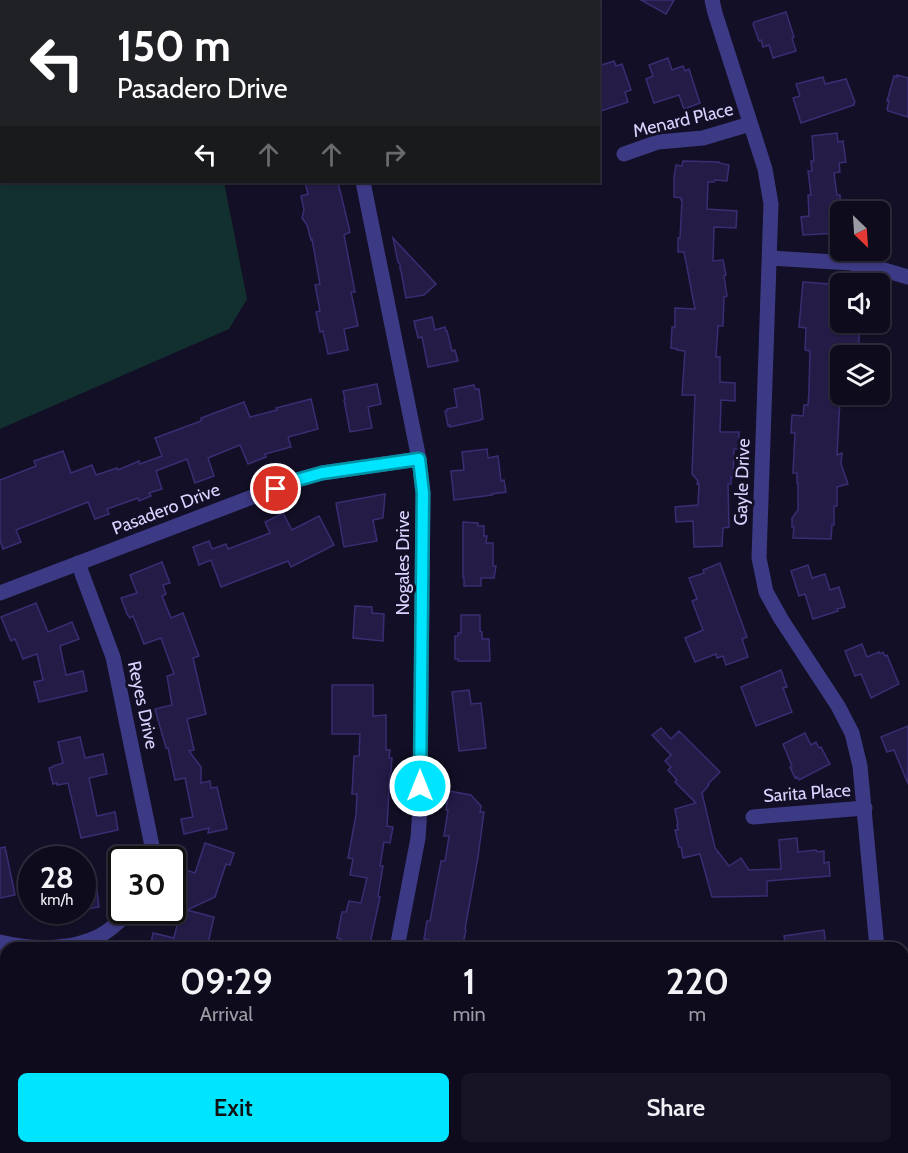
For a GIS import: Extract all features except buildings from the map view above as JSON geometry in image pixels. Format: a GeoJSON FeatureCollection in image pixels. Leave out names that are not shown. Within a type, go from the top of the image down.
{"type":"FeatureCollection","features":[{"type":"Feature","properties":{"kind":"street","name":"Gayle Drive"},"geometry":{"type":"LineString","coordinates":[[712,0],[765,169],[771,204],[759,558],[766,592],[781,620],[838,706],[852,733],[860,766],[865,808],[876,942]]}},
{"type":"Feature","properties":{"kind":"street","name":"Menard Place"},"geometry":{"type":"LineString","coordinates":[[624,154],[658,142],[703,138],[750,124]]}},
{"type":"Feature","properties":{"kind":"street","name":"Nogales Drive"},"geometry":{"type":"LineString","coordinates":[[363,183],[419,459],[423,493],[420,808],[418,838],[398,942]]}},
{"type":"Feature","properties":{"kind":"street"},"geometry":{"type":"LineString","coordinates":[[770,258],[851,263],[908,277]]}},
{"type":"Feature","properties":{"kind":"street","name":"Pasadero Drive"},"geometry":{"type":"LineString","coordinates":[[0,593],[297,480],[322,473],[419,459]]}},
{"type":"Feature","properties":{"kind":"street","name":"Reyes Drive"},"geometry":{"type":"LineString","coordinates":[[78,563],[113,657],[152,846]]}},
{"type":"Feature","properties":{"kind":"street","name":"Sarita Place"},"geometry":{"type":"LineString","coordinates":[[753,817],[865,808]]}},
{"type":"Feature","properties":{"kind":"street"},"geometry":{"type":"LineString","coordinates":[[81,942],[105,933],[115,924]]}},
{"type":"Feature","properties":{"kind":"green space"},"geometry":{"type":"Polygon","coordinates":[[[0,183],[224,183],[247,299],[229,329],[0,429],[0,183]]]}},
{"type":"Feature","properties":{"kind":"route"},"geometry":{"type":"LineString","coordinates":[[276,489],[322,473],[419,459],[423,493],[420,786]]}}]}
